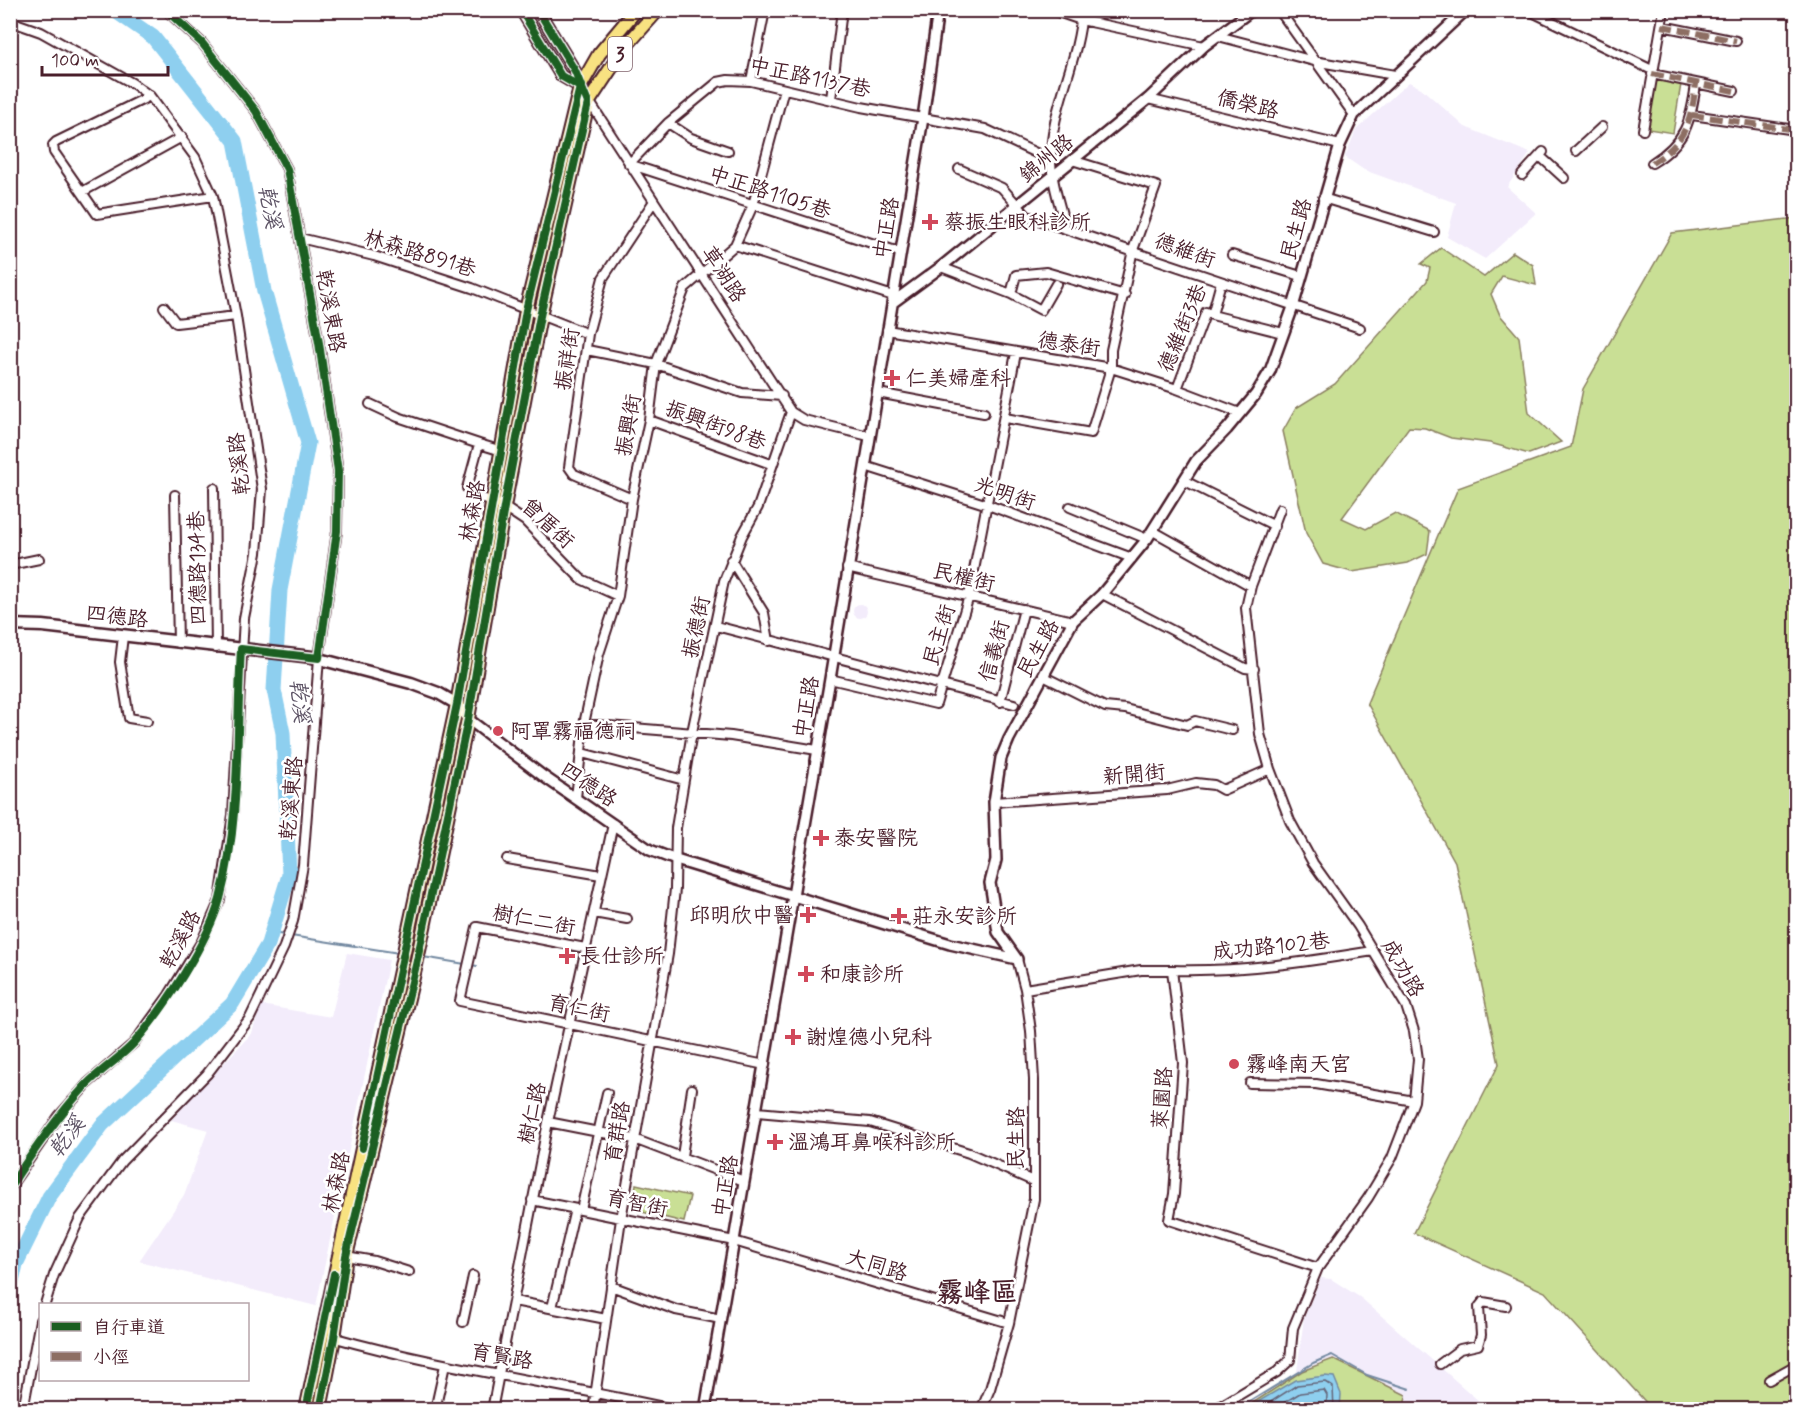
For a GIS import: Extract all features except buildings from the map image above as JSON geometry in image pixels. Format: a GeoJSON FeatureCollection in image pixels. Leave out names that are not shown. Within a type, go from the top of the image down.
{"type":"FeatureCollection","features":[{"type":"Feature","properties":{"kind":"main road","name":"林森路"},"geometry":{"type":"LineString","coordinates":[[320,1410],[334,1338],[346,1256],[416,965],[468,719],[498,505],[502,451],[526,310],[580,87],[599,54],[636,10]]}},
{"type":"Feature","properties":{"kind":"main road","name":"林森路"},"geometry":{"type":"LineString","coordinates":[[306,1410],[403,963],[498,505],[588,103],[625,47],[658,10]]}},
{"type":"Feature","properties":{"kind":"main road","name":"四德路"},"geometry":{"type":"LineString","coordinates":[[10,625],[315,658],[411,683],[457,704],[468,719]]}},
{"type":"Feature","properties":{"kind":"street","name":"乾溪東路"},"geometry":{"type":"LineString","coordinates":[[46,1303],[54,1275],[80,1218],[122,1161],[207,1074],[250,1017],[284,947],[293,921],[303,865],[315,658],[337,531],[338,471],[300,238],[286,169],[256,111],[202,43],[166,10]]}},
{"type":"Feature","properties":{"kind":"street","name":"草湖路"},"geometry":{"type":"LineString","coordinates":[[521,10],[561,76],[580,87]]}},
{"type":"Feature","properties":{"kind":"street","name":"草湖路"},"geometry":{"type":"LineString","coordinates":[[538,10],[575,71],[588,103],[702,273],[791,412]]}},
{"type":"Feature","properties":{"kind":"street"},"geometry":{"type":"LineString","coordinates":[[751,81],[765,10]]}},
{"type":"Feature","properties":{"kind":"street"},"geometry":{"type":"LineString","coordinates":[[831,99],[842,10]]}},
{"type":"Feature","properties":{"kind":"street","name":"中正路"},"geometry":{"type":"LineString","coordinates":[[705,1410],[878,393],[899,252],[923,118],[938,10]]}},
{"type":"Feature","properties":{"kind":"street"},"geometry":{"type":"LineString","coordinates":[[1052,10],[1082,20],[1204,46]]}},
{"type":"Feature","properties":{"kind":"street"},"geometry":{"type":"LineString","coordinates":[[1065,228],[1052,177],[1053,133],[1082,20],[1082,10]]}},
{"type":"Feature","properties":{"kind":"street","name":"錦州路"},"geometry":{"type":"LineString","coordinates":[[892,300],[941,267],[1148,99],[1204,46],[1252,10]]}},
{"type":"Feature","properties":{"kind":"street"},"geometry":{"type":"LineString","coordinates":[[1278,10],[1354,116]]}},
{"type":"Feature","properties":{"kind":"street","name":"民生路"},"geometry":{"type":"LineString","coordinates":[[981,1410],[990,1389],[1009,1323],[1034,1199],[1034,1080],[1025,989],[1017,959],[998,932],[990,883],[996,860],[994,802],[1001,758],[1073,621],[1102,594],[1132,558],[1150,535],[1196,461],[1240,413],[1270,371],[1293,307],[1340,145],[1354,116],[1466,10]]}},
{"type":"Feature","properties":{"kind":"street"},"geometry":{"type":"LineString","coordinates":[[1528,10],[1652,72],[1734,91]]}},
{"type":"Feature","properties":{"kind":"street"},"geometry":{"type":"LineString","coordinates":[[1642,130],[1665,10]]}},
{"type":"Feature","properties":{"kind":"street","name":"乾溪路"},"geometry":{"type":"LineString","coordinates":[[10,21],[26,25],[115,71],[150,96],[195,156],[213,196],[236,316],[262,489],[257,553],[244,618],[228,857],[220,900],[202,941],[169,995],[134,1043],[88,1083],[59,1116],[10,1187]]}},
{"type":"Feature","properties":{"kind":"street"},"geometry":{"type":"LineString","coordinates":[[1662,26],[1736,40]]}},
{"type":"Feature","properties":{"kind":"street"},"geometry":{"type":"LineString","coordinates":[[1218,36],[1314,61],[1395,75]]}},
{"type":"Feature","properties":{"kind":"street","name":"中正路1137巷"},"geometry":{"type":"LineString","coordinates":[[629,164],[668,123],[718,82],[751,81],[985,129],[1051,160]]}},
{"type":"Feature","properties":{"kind":"street"},"geometry":{"type":"LineString","coordinates":[[1652,163],[1668,153],[1681,138],[1692,115],[1696,84]]}},
{"type":"Feature","properties":{"kind":"street","name":"振興街"},"geometry":{"type":"LineString","coordinates":[[576,798],[584,724],[598,654],[618,596],[632,499],[649,420],[656,364],[685,288],[735,245],[753,205],[784,89]]}},
{"type":"Feature","properties":{"kind":"street"},"geometry":{"type":"LineString","coordinates":[[150,96],[54,143],[54,152],[99,214],[213,196]]}},
{"type":"Feature","properties":{"kind":"street","name":"僑榮路"},"geometry":{"type":"LineString","coordinates":[[1148,99],[1340,145]]}},
{"type":"Feature","properties":{"kind":"street"},"geometry":{"type":"LineString","coordinates":[[1692,115],[1797,130]]}},
{"type":"Feature","properties":{"kind":"street"},"geometry":{"type":"LineString","coordinates":[[668,123],[691,138],[728,151]]}},
{"type":"Feature","properties":{"kind":"street"},"geometry":{"type":"LineString","coordinates":[[1576,151],[1602,127]]}},
{"type":"Feature","properties":{"kind":"street"},"geometry":{"type":"LineString","coordinates":[[82,192],[182,137]]}},
{"type":"Feature","properties":{"kind":"street"},"geometry":{"type":"LineString","coordinates":[[1522,175],[1542,155],[1564,178]]}},
{"type":"Feature","properties":{"kind":"street"},"geometry":{"type":"LineString","coordinates":[[1005,418],[1091,434],[1111,369],[1111,350],[1125,295],[1133,250],[1156,186],[1072,160]]}},
{"type":"Feature","properties":{"kind":"street","name":"中正路1105巷"},"geometry":{"type":"LineString","coordinates":[[629,164],[899,252]]}},
{"type":"Feature","properties":{"kind":"street","name":"德維街"},"geometry":{"type":"LineString","coordinates":[[959,170],[1002,188],[1027,216],[1360,328]]}},
{"type":"Feature","properties":{"kind":"street"},"geometry":{"type":"LineString","coordinates":[[1323,198],[1434,232]]}},
{"type":"Feature","properties":{"kind":"street","name":"振祥街"},"geometry":{"type":"LineString","coordinates":[[632,499],[574,474],[568,466],[588,334],[603,278],[654,201]]}},
{"type":"Feature","properties":{"kind":"street","name":"林森路891巷"},"geometry":{"type":"LineString","coordinates":[[300,238],[374,256],[472,288],[588,334]]}},
{"type":"Feature","properties":{"kind":"street"},"geometry":{"type":"LineString","coordinates":[[735,245],[892,300]]}},
{"type":"Feature","properties":{"kind":"street"},"geometry":{"type":"LineString","coordinates":[[1232,255],[1301,276]]}},
{"type":"Feature","properties":{"kind":"street"},"geometry":{"type":"LineString","coordinates":[[941,267],[1011,294],[1041,310],[1056,284]]}},
{"type":"Feature","properties":{"kind":"street"},"geometry":{"type":"LineString","coordinates":[[1011,294],[1016,275],[1046,272],[1125,295]]}},
{"type":"Feature","properties":{"kind":"street","name":"德維街3巷"},"geometry":{"type":"LineString","coordinates":[[1176,388],[1206,312],[1212,315],[1221,282]]}},
{"type":"Feature","properties":{"kind":"street"},"geometry":{"type":"LineString","coordinates":[[164,307],[176,323],[236,316]]}},
{"type":"Feature","properties":{"kind":"street"},"geometry":{"type":"LineString","coordinates":[[1212,315],[1283,333]]}},
{"type":"Feature","properties":{"kind":"street","name":"德泰街"},"geometry":{"type":"LineString","coordinates":[[887,330],[1111,369],[1176,388],[1240,413]]}},
{"type":"Feature","properties":{"kind":"street"},"geometry":{"type":"LineString","coordinates":[[587,350],[656,364],[742,393],[782,396]]}},
{"type":"Feature","properties":{"kind":"street","name":"民主街"},"geometry":{"type":"LineString","coordinates":[[830,679],[936,704],[969,597],[1016,353]]}},
{"type":"Feature","properties":{"kind":"street"},"geometry":{"type":"LineString","coordinates":[[878,393],[984,413]]}},
{"type":"Feature","properties":{"kind":"street"},"geometry":{"type":"LineString","coordinates":[[370,404],[399,417],[502,451]]}},
{"type":"Feature","properties":{"kind":"street"},"geometry":{"type":"LineString","coordinates":[[791,412],[804,420],[869,436]]}},
{"type":"Feature","properties":{"kind":"street","name":"振德街"},"geometry":{"type":"LineString","coordinates":[[676,860],[676,828],[692,732],[724,581],[731,560],[758,507],[771,464],[791,412]]}},
{"type":"Feature","properties":{"kind":"street","name":"振興街98巷"},"geometry":{"type":"LineString","coordinates":[[649,420],[771,464]]}},
{"type":"Feature","properties":{"kind":"street","name":"曾厝街"},"geometry":{"type":"LineString","coordinates":[[478,444],[467,488],[525,521],[581,579],[618,596]]}},
{"type":"Feature","properties":{"kind":"street","name":"光明街"},"geometry":{"type":"LineString","coordinates":[[865,466],[988,505],[1132,558]]}},
{"type":"Feature","properties":{"kind":"street"},"geometry":{"type":"LineString","coordinates":[[1185,481],[1275,526]]}},
{"type":"Feature","properties":{"kind":"street","name":"四德路134巷"},"geometry":{"type":"LineString","coordinates":[[214,488],[216,648]]}},
{"type":"Feature","properties":{"kind":"street"},"geometry":{"type":"LineString","coordinates":[[175,495],[178,643]]}},
{"type":"Feature","properties":{"kind":"street"},"geometry":{"type":"LineString","coordinates":[[1070,507],[1150,535],[1251,586]]}},
{"type":"Feature","properties":{"kind":"street","name":"成功路"},"geometry":{"type":"LineString","coordinates":[[1214,1410],[1276,1372],[1290,1360],[1293,1328],[1318,1268],[1383,1175],[1414,1101],[1418,1059],[1414,1031],[1406,1006],[1373,951],[1313,863],[1290,821],[1270,769],[1260,734],[1254,669],[1248,645],[1246,608],[1251,586],[1280,509]]}},
{"type":"Feature","properties":{"kind":"street"},"geometry":{"type":"LineString","coordinates":[[10,565],[39,559]]}},
{"type":"Feature","properties":{"kind":"street"},"geometry":{"type":"LineString","coordinates":[[731,560],[764,613],[768,640]]}},
{"type":"Feature","properties":{"kind":"street","name":"民權街"},"geometry":{"type":"LineString","coordinates":[[847,568],[1073,621]]}},
{"type":"Feature","properties":{"kind":"street"},"geometry":{"type":"LineString","coordinates":[[1102,594],[1245,668],[1254,669]]}},
{"type":"Feature","properties":{"kind":"street","name":"信義街"},"geometry":{"type":"LineString","coordinates":[[1000,702],[1024,609]]}},
{"type":"Feature","properties":{"kind":"street","name":"信義街"},"geometry":{"type":"LineString","coordinates":[[716,626],[1014,704]]}},
{"type":"Feature","properties":{"kind":"street"},"geometry":{"type":"LineString","coordinates":[[123,636],[120,662],[129,718],[147,721]]}},
{"type":"Feature","properties":{"kind":"street"},"geometry":{"type":"LineString","coordinates":[[1043,676],[1105,707],[1125,709],[1187,725],[1195,721],[1233,730]]}},
{"type":"Feature","properties":{"kind":"street","name":"四德路"},"geometry":{"type":"LineString","coordinates":[[468,719],[543,776],[650,850],[792,897]]}},
{"type":"Feature","properties":{"kind":"street"},"geometry":{"type":"LineString","coordinates":[[584,724],[692,732],[817,750]]}},
{"type":"Feature","properties":{"kind":"street"},"geometry":{"type":"LineString","coordinates":[[582,753],[684,780]]}},
{"type":"Feature","properties":{"kind":"street","name":"新開街"},"geometry":{"type":"LineString","coordinates":[[994,802],[1167,790],[1196,783],[1215,785],[1223,790],[1270,769]]}},
{"type":"Feature","properties":{"kind":"street","name":"樹仁路"},"geometry":{"type":"LineString","coordinates":[[492,1410],[548,1122],[613,824]]}},
{"type":"Feature","properties":{"kind":"street"},"geometry":{"type":"LineString","coordinates":[[507,859],[601,875]]}},
{"type":"Feature","properties":{"kind":"street","name":"育群路"},"geometry":{"type":"LineString","coordinates":[[593,1410],[634,1139],[668,954],[676,860]]}},
{"type":"Feature","properties":{"kind":"street"},"geometry":{"type":"LineString","coordinates":[[792,897],[853,913],[950,944],[1017,959]]}},
{"type":"Feature","properties":{"kind":"street"},"geometry":{"type":"LineString","coordinates":[[594,913],[627,919]]}},
{"type":"Feature","properties":{"kind":"street","name":"育仁街"},"geometry":{"type":"LineString","coordinates":[[477,927],[460,1001],[765,1065]]}},
{"type":"Feature","properties":{"kind":"street","name":"樹仁二街"},"geometry":{"type":"LineString","coordinates":[[477,927],[585,948]]}},
{"type":"Feature","properties":{"kind":"street","name":"成功路102巷"},"geometry":{"type":"LineString","coordinates":[[1172,970],[1219,972],[1373,951]]}},
{"type":"Feature","properties":{"kind":"street"},"geometry":{"type":"LineString","coordinates":[[1025,989],[1141,970],[1172,970]]}},
{"type":"Feature","properties":{"kind":"street","name":"萊園路"},"geometry":{"type":"LineString","coordinates":[[1172,970],[1183,1063],[1174,1194],[1169,1220],[1318,1268]]}},
{"type":"Feature","properties":{"kind":"street"},"geometry":{"type":"LineString","coordinates":[[1250,1083],[1316,1084],[1414,1101]]}},
{"type":"Feature","properties":{"kind":"street"},"geometry":{"type":"LineString","coordinates":[[682,1156],[692,1089]]}},
{"type":"Feature","properties":{"kind":"street"},"geometry":{"type":"LineString","coordinates":[[552,1308],[607,1093]]}},
{"type":"Feature","properties":{"kind":"street"},"geometry":{"type":"LineString","coordinates":[[757,1112],[870,1122],[969,1153],[1033,1181]]}},
{"type":"Feature","properties":{"kind":"street"},"geometry":{"type":"LineString","coordinates":[[548,1122],[634,1139],[744,1181]]}},
{"type":"Feature","properties":{"kind":"street","name":"育智街"},"geometry":{"type":"LineString","coordinates":[[532,1200],[734,1241]]}},
{"type":"Feature","properties":{"kind":"street","name":"大同路"},"geometry":{"type":"LineString","coordinates":[[734,1241],[1009,1323]]}},
{"type":"Feature","properties":{"kind":"street"},"geometry":{"type":"LineString","coordinates":[[346,1256],[374,1261],[409,1272]]}},
{"type":"Feature","properties":{"kind":"street"},"geometry":{"type":"LineString","coordinates":[[463,1322],[473,1276]]}},
{"type":"Feature","properties":{"kind":"street"},"geometry":{"type":"LineString","coordinates":[[611,1286],[676,1310],[720,1319]]}},
{"type":"Feature","properties":{"kind":"street"},"geometry":{"type":"LineString","coordinates":[[514,1301],[606,1318]]}},
{"type":"Feature","properties":{"kind":"street"},"geometry":{"type":"LineString","coordinates":[[1440,1364],[1460,1349],[1478,1345],[1481,1335],[1479,1307],[1483,1302],[1506,1306]]}},
{"type":"Feature","properties":{"kind":"street"},"geometry":{"type":"LineString","coordinates":[[23,1410],[39,1325]]}},
{"type":"Feature","properties":{"kind":"street","name":"育賢路"},"geometry":{"type":"LineString","coordinates":[[321,1334],[445,1365],[596,1391],[677,1410]]}},
{"type":"Feature","properties":{"kind":"street"},"geometry":{"type":"LineString","coordinates":[[435,1410],[445,1365]]}},
{"type":"Feature","properties":{"kind":"street"},"geometry":{"type":"LineString","coordinates":[[1769,1380],[1797,1365]]}},
{"type":"Feature","properties":{"kind":"shaded area"},"geometry":{"type":"Polygon","coordinates":[[[1409,82],[1421,88],[1465,127],[1530,153],[1507,187],[1536,213],[1485,259],[1447,237],[1456,203],[1364,170],[1345,157],[1356,130],[1409,82]]]}},
{"type":"Feature","properties":{"kind":"shaded area"},"geometry":{"type":"Polygon","coordinates":[[[860,604],[865,606],[867,611],[865,616],[860,618],[855,616],[853,611],[855,606],[860,604]]]}},
{"type":"Feature","properties":{"kind":"shaded area"},"geometry":{"type":"Polygon","coordinates":[[[347,953],[389,960],[316,1306],[139,1261],[184,1195],[208,1130],[171,1120],[252,1033],[261,1005],[331,1017],[347,953]]]}},
{"type":"Feature","properties":{"kind":"shaded area"},"geometry":{"type":"Polygon","coordinates":[[[1321,1278],[1331,1279],[1361,1298],[1488,1409],[1240,1410],[1297,1371],[1304,1318],[1321,1278]]]}},
{"type":"Feature","properties":{"kind":"green space"},"geometry":{"type":"Polygon","coordinates":[[[1656,80],[1681,84],[1673,133],[1648,129],[1656,80]]]}},
{"type":"Feature","properties":{"kind":"green space"},"geometry":{"type":"Polygon","coordinates":[[[1796,218],[1796,1409],[1652,1409],[1545,1292],[1414,1233],[1499,1064],[1455,862],[1367,703],[1458,488],[1571,447],[1583,389],[1672,233],[1796,218]]]}},
{"type":"Feature","properties":{"kind":"green space"},"geometry":{"type":"Polygon","coordinates":[[[1441,248],[1484,277],[1513,252],[1533,265],[1536,285],[1502,276],[1491,294],[1500,315],[1519,337],[1529,413],[1561,442],[1529,454],[1490,443],[1451,438],[1425,428],[1409,427],[1342,518],[1366,529],[1395,513],[1430,531],[1427,554],[1408,563],[1352,572],[1323,564],[1306,533],[1283,431],[1296,408],[1335,384],[1427,281],[1430,268],[1421,264],[1441,248]]]}},
{"type":"Feature","properties":{"kind":"green space"},"geometry":{"type":"Polygon","coordinates":[[[636,1184],[690,1196],[684,1222],[638,1211],[633,1204],[636,1184]]]}},
{"type":"Feature","properties":{"kind":"green space"},"geometry":{"type":"Polygon","coordinates":[[[1333,1359],[1406,1395],[1404,1409],[1242,1410],[1302,1371],[1333,1359]]]}},
{"type":"Feature","properties":{"kind":"water"},"geometry":{"type":"Polygon","coordinates":[[[1334,1377],[1341,1394],[1340,1409],[1246,1409],[1295,1380],[1334,1377]]]}},
{"type":"Feature","properties":{"kind":"waterway","name":"乾溪"},"geometry":{"type":"LineString","coordinates":[[10,1291],[16,1264],[49,1197],[102,1125],[232,1004],[268,944],[289,875],[283,733],[274,690],[280,590],[308,443],[264,291],[235,141],[153,37],[114,10]]}},
{"type":"Feature","properties":{"kind":"waterway"},"geometry":{"type":"LineString","coordinates":[[272,933],[399,953]]}},
{"type":"Feature","properties":{"kind":"waterway"},"geometry":{"type":"LineString","coordinates":[[423,957],[477,966]]}},
{"type":"Feature","properties":{"kind":"waterway"},"geometry":{"type":"LineString","coordinates":[[1236,1410],[1313,1363],[1332,1355],[1367,1375],[1410,1389]]}},
{"type":"Feature","properties":{"kind":"marked path"},"geometry":{"type":"LineString","coordinates":[[1662,26],[1736,41]]}},
{"type":"Feature","properties":{"kind":"marked path"},"geometry":{"type":"LineString","coordinates":[[1652,74],[1734,91]]}},
{"type":"Feature","properties":{"kind":"marked path"},"geometry":{"type":"LineString","coordinates":[[1652,163],[1680,139],[1689,120],[1696,84]]}},
{"type":"Feature","properties":{"kind":"marked path"},"geometry":{"type":"LineString","coordinates":[[1692,115],[1796,130]]}},
{"type":"Feature","properties":{"kind":"cycle path"},"geometry":{"type":"LineString","coordinates":[[10,1187],[46,1134],[75,1097],[129,1048],[146,1029],[184,974],[206,935],[220,899],[227,869],[235,806],[241,649],[319,658],[337,531],[338,471],[319,343],[287,169],[256,111],[202,43],[166,10]]}},
{"type":"Feature","properties":{"kind":"cycle path"},"geometry":{"type":"LineString","coordinates":[[521,10],[561,76],[580,87]]}},
{"type":"Feature","properties":{"kind":"cycle path"},"geometry":{"type":"LineString","coordinates":[[320,1410],[334,1338],[346,1256],[416,965],[468,719],[504,507],[540,316],[588,103],[575,71],[538,10]]}},
{"type":"Feature","properties":{"kind":"cycle path"},"geometry":{"type":"LineString","coordinates":[[362,1148],[457,704],[526,310],[580,87]]}},
{"type":"Feature","properties":{"kind":"cycle path"},"geometry":{"type":"LineString","coordinates":[[306,1410],[334,1274]]}},
{"type":"Feature","properties":{"kind":"place","name":"蔡振生眼科診所"},"geometry":{"type":"Point","coordinates":[930,222]}},
{"type":"Feature","properties":{"kind":"place","name":"仁美婦產科"},"geometry":{"type":"Point","coordinates":[892,378]}},
{"type":"Feature","properties":{"kind":"place","name":"阿罩霧福德祠"},"geometry":{"type":"Point","coordinates":[498,731]}},
{"type":"Feature","properties":{"kind":"place","name":"泰安醫院"},"geometry":{"type":"Point","coordinates":[821,838]}},
{"type":"Feature","properties":{"kind":"place","name":"邱明欣中醫"},"geometry":{"type":"Point","coordinates":[808,915]}},
{"type":"Feature","properties":{"kind":"place","name":"莊永安診所"},"geometry":{"type":"Point","coordinates":[899,916]}},
{"type":"Feature","properties":{"kind":"place","name":"長仕診所"},"geometry":{"type":"Point","coordinates":[567,956]}},
{"type":"Feature","properties":{"kind":"place","name":"和康診所"},"geometry":{"type":"Point","coordinates":[806,974]}},
{"type":"Feature","properties":{"kind":"place","name":"謝煌德小兒科"},"geometry":{"type":"Point","coordinates":[793,1037]}},
{"type":"Feature","properties":{"kind":"place","name":"霧峰南天宮"},"geometry":{"type":"Point","coordinates":[1234,1064]}},
{"type":"Feature","properties":{"kind":"place","name":"溫鴻耳鼻喉科診所"},"geometry":{"type":"Point","coordinates":[775,1142]}},
{"type":"Feature","properties":{"kind":"district","name":"霧峰區"},"geometry":{"type":"Point","coordinates":[977,1292]}}]}
